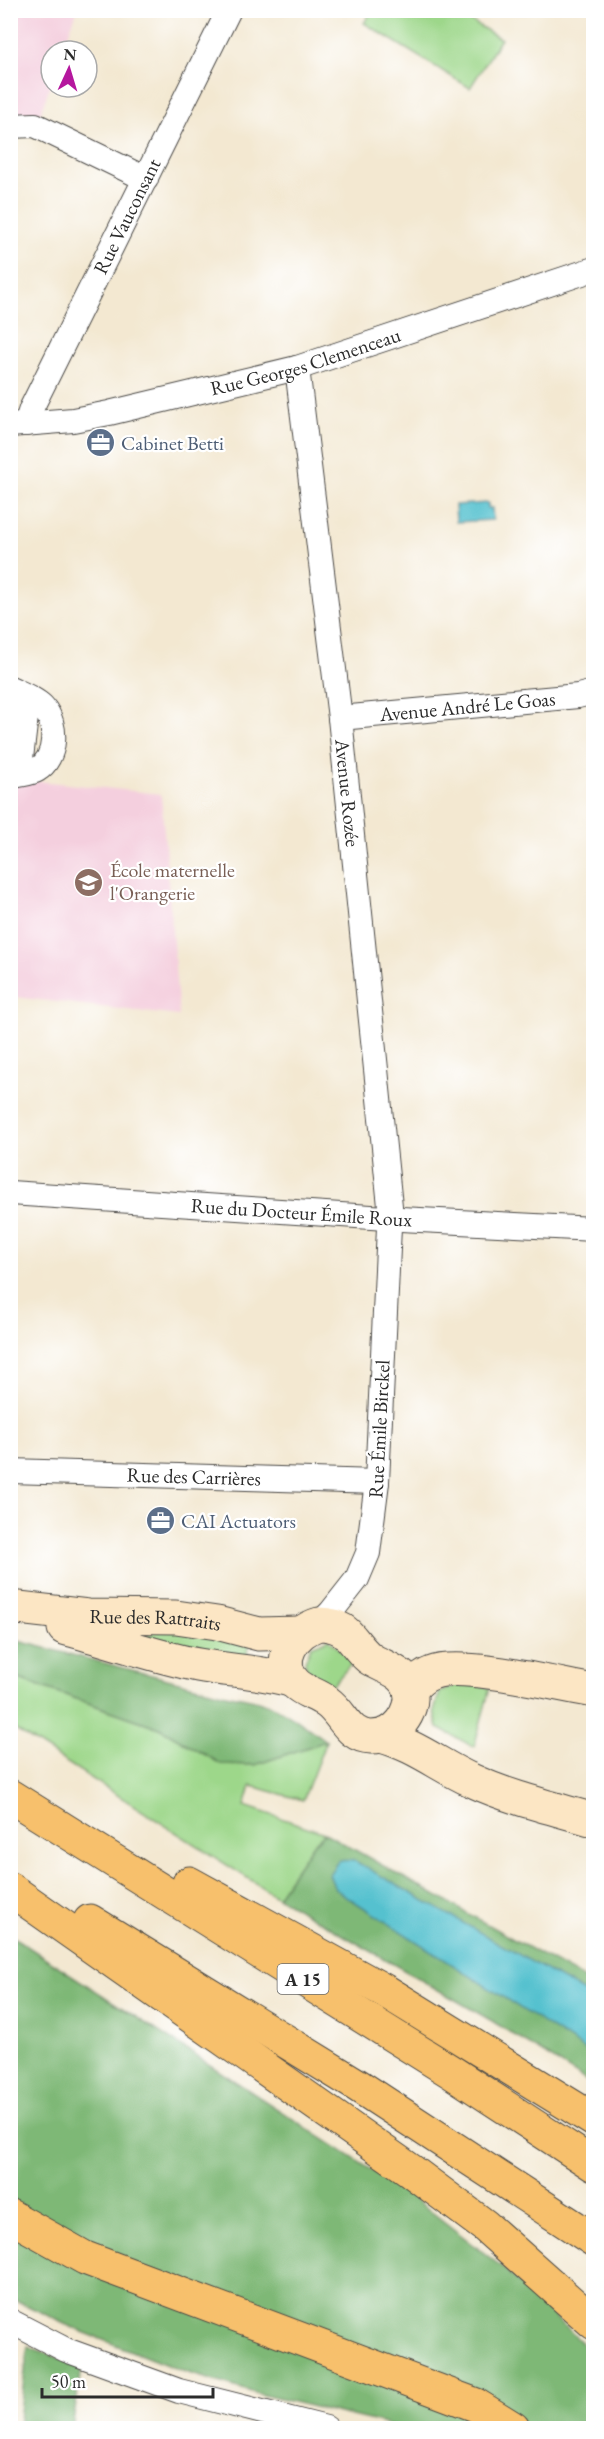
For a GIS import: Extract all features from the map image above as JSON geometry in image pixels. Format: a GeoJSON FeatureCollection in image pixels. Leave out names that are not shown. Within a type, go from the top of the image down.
{"type":"FeatureCollection","features":[{"type":"Feature","properties":{"kind":"highway"},"geometry":{"type":"LineString","coordinates":[[10,1785],[385,1991],[594,2120]]}},
{"type":"Feature","properties":{"kind":"highway","name":"A 15"},"geometry":{"type":"LineString","coordinates":[[10,1796],[453,2073],[594,2165]]}},
{"type":"Feature","properties":{"kind":"highway"},"geometry":{"type":"LineString","coordinates":[[10,1875],[141,1952],[357,2085],[594,2240]]}},
{"type":"Feature","properties":{"kind":"highway"},"geometry":{"type":"LineString","coordinates":[[10,1889],[411,2170],[485,2226],[594,2323]]}},
{"type":"Feature","properties":{"kind":"highway"},"geometry":{"type":"LineString","coordinates":[[10,2217],[85,2258],[476,2405],[513,2428]]}},
{"type":"Feature","properties":{"kind":"main road","name":"Rue des Rattraits"},"geometry":{"type":"LineString","coordinates":[[10,1607],[88,1616],[176,1617],[217,1623],[259,1634],[329,1624],[345,1630],[369,1657],[401,1676],[411,1696],[415,1712],[429,1732],[448,1747],[503,1772],[594,1800]]}},
{"type":"Feature","properties":{"kind":"main road","name":"Rue des Rattraits"},"geometry":{"type":"LineString","coordinates":[[10,1613],[182,1662],[264,1674],[293,1681],[304,1690],[327,1701],[354,1733],[360,1736],[381,1736],[414,1747],[455,1772],[492,1789],[594,1820]]}},
{"type":"Feature","properties":{"kind":"main road"},"geometry":{"type":"LineString","coordinates":[[293,1681],[289,1672],[288,1657],[291,1644],[309,1628]]}},
{"type":"Feature","properties":{"kind":"main road"},"geometry":{"type":"LineString","coordinates":[[381,1736],[391,1732],[400,1723],[409,1711],[416,1683],[432,1672],[458,1669],[594,1691]]}},
{"type":"Feature","properties":{"kind":"street","name":"Rue Vauconsant"},"geometry":{"type":"LineString","coordinates":[[19,424],[31,409],[229,10]]}},
{"type":"Feature","properties":{"kind":"street"},"geometry":{"type":"LineString","coordinates":[[10,126],[35,125],[146,179]]}},
{"type":"Feature","properties":{"kind":"street","name":"Rue Georges Clemenceau"},"geometry":{"type":"LineString","coordinates":[[19,424],[109,414],[297,368],[594,269]]}},
{"type":"Feature","properties":{"kind":"street","name":"Avenue Rozée"},"geometry":{"type":"LineString","coordinates":[[297,368],[340,718],[390,1219]]}},
{"type":"Feature","properties":{"kind":"street","name":"Avenue André Le Goas"},"geometry":{"type":"LineString","coordinates":[[340,718],[578,696],[594,692]]}},
{"type":"Feature","properties":{"kind":"street","name":"Rue du Docteur Émile Roux"},"geometry":{"type":"LineString","coordinates":[[10,1193],[390,1219],[594,1229]]}},
{"type":"Feature","properties":{"kind":"street","name":"Rue Émile Birckel"},"geometry":{"type":"LineString","coordinates":[[309,1628],[346,1594],[364,1564],[377,1482],[390,1219]]}},
{"type":"Feature","properties":{"kind":"street","name":"Rue des Carrières"},"geometry":{"type":"LineString","coordinates":[[10,1471],[377,1482]]}},
{"type":"Feature","properties":{"kind":"street"},"geometry":{"type":"LineString","coordinates":[[10,2321],[66,2350],[179,2391],[326,2428]]}},
{"type":"Feature","properties":{"kind":"shaded area"},"geometry":{"type":"Polygon","coordinates":[[[10,11],[77,11],[66,39],[39,39],[39,99],[45,99],[40,114],[11,114],[10,11]]]}},
{"type":"Feature","properties":{"kind":"shaded area","name":"École maternelle l'Orangerie"},"geometry":{"type":"Polygon","coordinates":[[[11,778],[161,794],[179,1016],[14,997],[15,972],[11,971],[11,778]]]}},
{"type":"Feature","properties":{"kind":"green space"},"geometry":{"type":"Polygon","coordinates":[[[372,11],[455,11],[501,39],[470,88],[364,23],[372,11]]]}},
{"type":"Feature","properties":{"kind":"green space"},"geometry":{"type":"Polygon","coordinates":[[[72,1620],[251,1638],[245,1665],[72,1620]]]}},
{"type":"Feature","properties":{"kind":"green space"},"geometry":{"type":"Polygon","coordinates":[[[10,1639],[260,1701],[292,1716],[326,1741],[255,1765],[221,1764],[160,1728],[11,1676],[10,1639]]]}},
{"type":"Feature","properties":{"kind":"green space"},"geometry":{"type":"Polygon","coordinates":[[[329,1639],[353,1662],[329,1689],[307,1673],[305,1661],[311,1646],[329,1639]]]}},
{"type":"Feature","properties":{"kind":"green space"},"geometry":{"type":"Polygon","coordinates":[[[10,1676],[160,1728],[221,1764],[255,1765],[326,1741],[303,1800],[251,1786],[245,1806],[325,1833],[313,1844],[277,1897],[11,1727],[10,1676]]]}},
{"type":"Feature","properties":{"kind":"green space"},"geometry":{"type":"Polygon","coordinates":[[[461,1683],[490,1688],[474,1747],[438,1728],[434,1711],[440,1692],[461,1683]]]}},
{"type":"Feature","properties":{"kind":"green space"},"geometry":{"type":"Polygon","coordinates":[[[325,1833],[593,1984],[593,2085],[492,2021],[277,1897],[313,1844],[325,1833]]]}},
{"type":"Feature","properties":{"kind":"green space"},"geometry":{"type":"Polygon","coordinates":[[[10,1935],[410,2195],[502,2267],[593,2353],[593,2422],[550,2428],[402,2428],[255,2393],[185,2372],[80,2331],[11,2298],[10,1935]]]}},
{"type":"Feature","properties":{"kind":"green space"},"geometry":{"type":"Polygon","coordinates":[[[28,2346],[82,2367],[72,2428],[18,2428],[28,2346]]]}},
{"type":"Feature","properties":{"kind":"water"},"geometry":{"type":"Polygon","coordinates":[[[488,503],[488,508],[492,508],[493,520],[456,522],[455,505],[488,503]]]}},
{"type":"Feature","properties":{"kind":"water"},"geometry":{"type":"Polygon","coordinates":[[[339,1860],[355,1861],[593,1997],[593,2055],[335,1889],[329,1874],[339,1860]]]}},
{"type":"Feature","properties":{"kind":"place","name":"Cabinet Betti"},"geometry":{"type":"Point","coordinates":[100,443]}},
{"type":"Feature","properties":{"kind":"place","name":"École maternelle l'Orangerie"},"geometry":{"type":"Point","coordinates":[89,882]}},
{"type":"Feature","properties":{"kind":"place","name":"CAI Actuators"},"geometry":{"type":"Point","coordinates":[160,1521]}}]}
